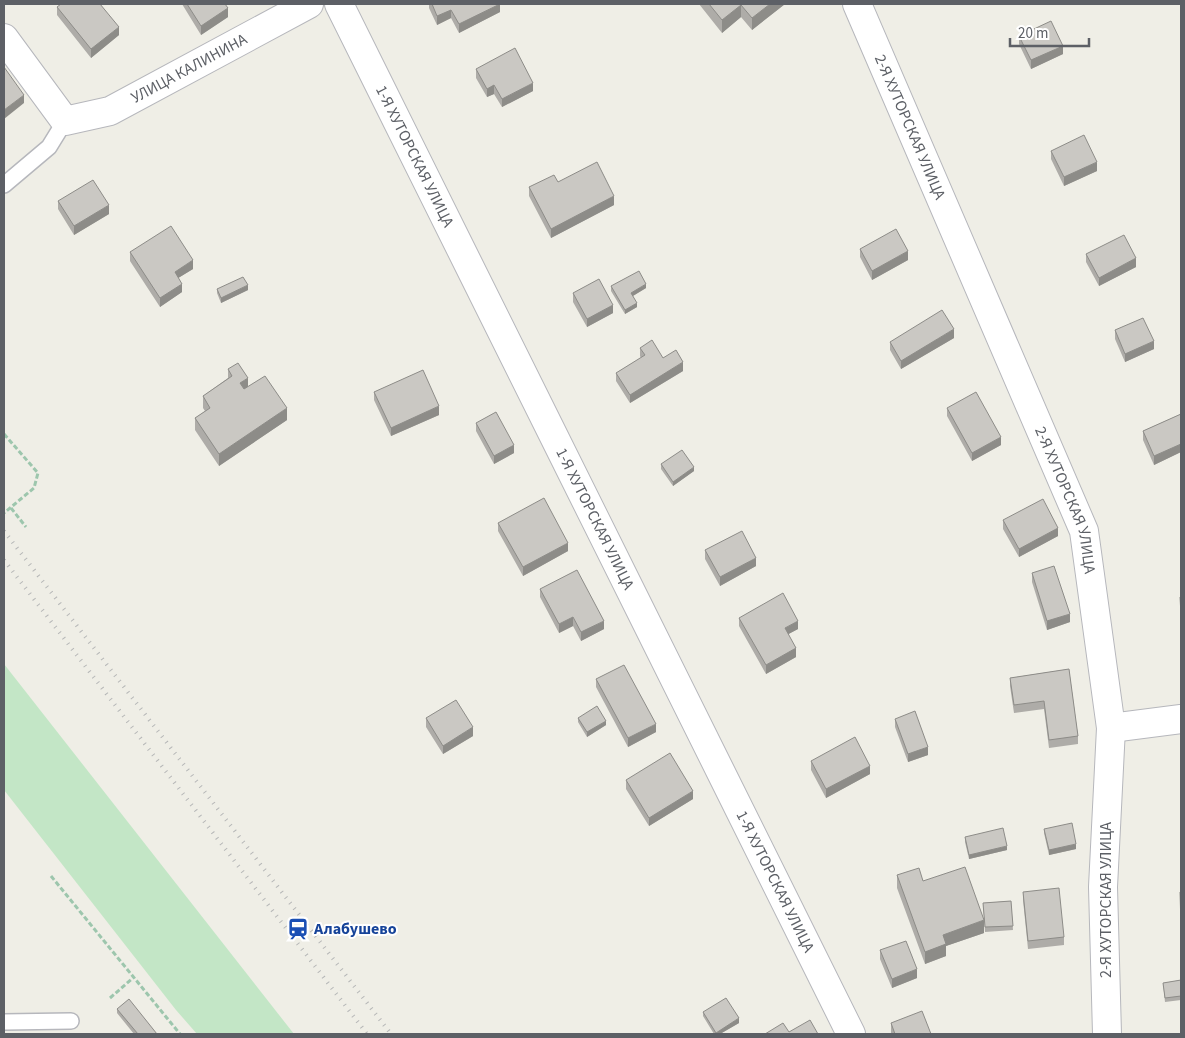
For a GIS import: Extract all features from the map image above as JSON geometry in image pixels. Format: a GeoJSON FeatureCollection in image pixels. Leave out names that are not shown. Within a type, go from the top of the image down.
{"type":"FeatureCollection","features":[{"type":"Feature","properties":{"kind":"street","name":"УЛИЦА КАЛИНИНА"},"geometry":{"type":"LineString","coordinates":[[65,121],[110,111],[309,4]]}},
{"type":"Feature","properties":{"kind":"street","name":"1-Я ХУТОРСКАЯ УЛИЦА"},"geometry":{"type":"LineString","coordinates":[[339,4],[851,1034]]}},
{"type":"Feature","properties":{"kind":"street","name":"2-Я ХУТОРСКАЯ УЛИЦА"},"geometry":{"type":"LineString","coordinates":[[856,4],[1084,531],[1110,728],[1103,887],[1107,1034]]}},
{"type":"Feature","properties":{"kind":"street"},"geometry":{"type":"LineString","coordinates":[[4,38],[65,121]]}},
{"type":"Feature","properties":{"kind":"street"},"geometry":{"type":"LineString","coordinates":[[1110,728],[1181,719]]}},
{"type":"Feature","properties":{"kind":"lane"},"geometry":{"type":"LineString","coordinates":[[4,185],[49,147],[65,121]]}},
{"type":"Feature","properties":{"kind":"lane"},"geometry":{"type":"LineString","coordinates":[[4,1022],[72,1021]]}},
{"type":"Feature","properties":{"kind":"path"},"geometry":{"type":"LineString","coordinates":[[4,434],[38,473],[34,488],[4,513]]}},
{"type":"Feature","properties":{"kind":"path"},"geometry":{"type":"LineString","coordinates":[[10,508],[26,527]]}},
{"type":"Feature","properties":{"kind":"path"},"geometry":{"type":"LineString","coordinates":[[51,876],[180,1034]]}},
{"type":"Feature","properties":{"kind":"path"},"geometry":{"type":"LineString","coordinates":[[110,998],[133,978]]}},
{"type":"Feature","properties":{"kind":"green space"},"geometry":{"type":"Polygon","coordinates":[[[4,664],[294,1034],[197,1034],[176,1010],[4,790],[4,664]]]}},
{"type":"Feature","properties":{"kind":"building"},"geometry":{"type":"Polygon","coordinates":[[[61,4],[100,4],[119,27],[91,49],[57,7],[61,4]]]}},
{"type":"Feature","properties":{"kind":"building"},"geometry":{"type":"Polygon","coordinates":[[[187,4],[225,4],[228,8],[201,26],[187,4]]]}},
{"type":"Feature","properties":{"kind":"building"},"geometry":{"type":"Polygon","coordinates":[[[432,4],[500,4],[459,24],[451,10],[437,16],[432,4]]]}},
{"type":"Feature","properties":{"kind":"building"},"geometry":{"type":"Polygon","coordinates":[[[709,4],[770,4],[752,18],[741,5],[722,20],[709,4]]]}},
{"type":"Feature","properties":{"kind":"building"},"geometry":{"type":"Polygon","coordinates":[[[1051,21],[1063,46],[1031,60],[1019,36],[1051,21]]]}},
{"type":"Feature","properties":{"kind":"building"},"geometry":{"type":"Polygon","coordinates":[[[515,48],[533,83],[502,99],[494,85],[487,89],[476,69],[515,48]]]}},
{"type":"Feature","properties":{"kind":"building"},"geometry":{"type":"Polygon","coordinates":[[[4,67],[24,95],[4,110],[4,67]]]}},
{"type":"Feature","properties":{"kind":"building"},"geometry":{"type":"Polygon","coordinates":[[[1084,135],[1097,162],[1064,177],[1051,151],[1084,135]]]}},
{"type":"Feature","properties":{"kind":"building"},"geometry":{"type":"Polygon","coordinates":[[[597,162],[614,196],[551,229],[529,187],[554,175],[558,182],[597,162]]]}},
{"type":"Feature","properties":{"kind":"building"},"geometry":{"type":"Polygon","coordinates":[[[93,180],[109,205],[74,226],[58,201],[93,180]]]}},
{"type":"Feature","properties":{"kind":"building"},"geometry":{"type":"Polygon","coordinates":[[[171,226],[193,260],[175,272],[182,284],[160,298],[130,252],[171,226]]]}},
{"type":"Feature","properties":{"kind":"building"},"geometry":{"type":"Polygon","coordinates":[[[896,229],[908,251],[872,271],[860,249],[896,229]]]}},
{"type":"Feature","properties":{"kind":"building"},"geometry":{"type":"Polygon","coordinates":[[[1124,235],[1136,258],[1099,278],[1086,254],[1124,235]]]}},
{"type":"Feature","properties":{"kind":"building"},"geometry":{"type":"Polygon","coordinates":[[[639,271],[646,284],[631,293],[637,303],[625,310],[611,286],[639,271]]]}},
{"type":"Feature","properties":{"kind":"building"},"geometry":{"type":"Polygon","coordinates":[[[243,277],[248,285],[221,298],[217,289],[243,277]]]}},
{"type":"Feature","properties":{"kind":"building"},"geometry":{"type":"Polygon","coordinates":[[[599,279],[613,305],[587,319],[573,293],[599,279]]]}},
{"type":"Feature","properties":{"kind":"building"},"geometry":{"type":"Polygon","coordinates":[[[942,310],[954,329],[901,361],[890,342],[942,310]]]}},
{"type":"Feature","properties":{"kind":"building"},"geometry":{"type":"Polygon","coordinates":[[[1143,318],[1154,341],[1125,354],[1115,330],[1143,318]]]}},
{"type":"Feature","properties":{"kind":"building"},"geometry":{"type":"Polygon","coordinates":[[[652,340],[663,358],[676,350],[683,362],[630,395],[616,373],[645,355],[640,348],[652,340]]]}},
{"type":"Feature","properties":{"kind":"building"},"geometry":{"type":"Polygon","coordinates":[[[238,363],[248,378],[240,383],[244,389],[265,376],[287,408],[219,454],[195,418],[210,408],[203,396],[232,376],[228,369],[238,363]]]}},
{"type":"Feature","properties":{"kind":"building"},"geometry":{"type":"Polygon","coordinates":[[[423,370],[439,406],[391,428],[374,392],[423,370]]]}},
{"type":"Feature","properties":{"kind":"building"},"geometry":{"type":"Polygon","coordinates":[[[976,392],[1001,437],[972,453],[947,408],[976,392]]]}},
{"type":"Feature","properties":{"kind":"building"},"geometry":{"type":"Polygon","coordinates":[[[496,412],[514,445],[494,456],[476,423],[496,412]]]}},
{"type":"Feature","properties":{"kind":"building"},"geometry":{"type":"Polygon","coordinates":[[[1181,414],[1181,444],[1154,456],[1143,431],[1181,414]]]}},
{"type":"Feature","properties":{"kind":"building"},"geometry":{"type":"Polygon","coordinates":[[[682,450],[694,467],[673,482],[661,464],[682,450]]]}},
{"type":"Feature","properties":{"kind":"building"},"geometry":{"type":"Polygon","coordinates":[[[544,498],[568,543],[523,567],[498,523],[544,498]]]}},
{"type":"Feature","properties":{"kind":"building"},"geometry":{"type":"Polygon","coordinates":[[[1043,499],[1058,528],[1019,549],[1003,520],[1043,499]]]}},
{"type":"Feature","properties":{"kind":"building"},"geometry":{"type":"Polygon","coordinates":[[[742,531],[756,558],[720,577],[705,550],[742,531]]]}},
{"type":"Feature","properties":{"kind":"building"},"geometry":{"type":"Polygon","coordinates":[[[1054,566],[1070,614],[1047,621],[1032,573],[1054,566]]]}},
{"type":"Feature","properties":{"kind":"building"},"geometry":{"type":"Polygon","coordinates":[[[577,570],[604,621],[581,632],[573,617],[559,624],[540,589],[577,570]]]}},
{"type":"Feature","properties":{"kind":"building"},"geometry":{"type":"Polygon","coordinates":[[[783,593],[798,621],[785,628],[796,648],[766,665],[739,618],[783,593]]]}},
{"type":"Feature","properties":{"kind":"building"},"geometry":{"type":"Polygon","coordinates":[[[624,665],[656,724],[628,738],[596,679],[624,665]]]}},
{"type":"Feature","properties":{"kind":"building"},"geometry":{"type":"Polygon","coordinates":[[[1069,669],[1078,736],[1049,740],[1044,701],[1014,705],[1010,678],[1069,669]]]}},
{"type":"Feature","properties":{"kind":"building"},"geometry":{"type":"Polygon","coordinates":[[[456,700],[473,727],[443,746],[426,718],[456,700]]]}},
{"type":"Feature","properties":{"kind":"building"},"geometry":{"type":"Polygon","coordinates":[[[597,706],[606,721],[587,732],[578,718],[597,706]]]}},
{"type":"Feature","properties":{"kind":"building"},"geometry":{"type":"Polygon","coordinates":[[[915,711],[928,747],[908,754],[895,719],[915,711]]]}},
{"type":"Feature","properties":{"kind":"building"},"geometry":{"type":"Polygon","coordinates":[[[855,737],[870,766],[826,789],[811,761],[855,737]]]}},
{"type":"Feature","properties":{"kind":"building"},"geometry":{"type":"Polygon","coordinates":[[[670,753],[693,791],[649,818],[626,780],[670,753]]]}},
{"type":"Feature","properties":{"kind":"building"},"geometry":{"type":"Polygon","coordinates":[[[1072,823],[1076,844],[1049,850],[1044,829],[1072,823]]]}},
{"type":"Feature","properties":{"kind":"building"},"geometry":{"type":"Polygon","coordinates":[[[1003,828],[1007,846],[969,855],[965,837],[1003,828]]]}},
{"type":"Feature","properties":{"kind":"building"},"geometry":{"type":"Polygon","coordinates":[[[965,867],[984,920],[943,935],[946,944],[925,952],[897,875],[919,868],[923,881],[965,867]]]}},
{"type":"Feature","properties":{"kind":"building"},"geometry":{"type":"Polygon","coordinates":[[[1059,888],[1064,937],[1028,941],[1023,892],[1059,888]]]}},
{"type":"Feature","properties":{"kind":"building"},"geometry":{"type":"Polygon","coordinates":[[[1180,892],[1181,892],[1181,926],[1180,892]]]}},
{"type":"Feature","properties":{"kind":"building"},"geometry":{"type":"Polygon","coordinates":[[[1011,901],[1013,926],[985,927],[983,903],[1011,901]]]}},
{"type":"Feature","properties":{"kind":"building"},"geometry":{"type":"Polygon","coordinates":[[[906,941],[917,969],[892,979],[880,950],[906,941]]]}},
{"type":"Feature","properties":{"kind":"building"},"geometry":{"type":"Polygon","coordinates":[[[1181,980],[1181,996],[1165,998],[1163,983],[1181,980]]]}},
{"type":"Feature","properties":{"kind":"building"},"geometry":{"type":"Polygon","coordinates":[[[726,998],[739,1018],[716,1033],[703,1012],[726,998]]]}},
{"type":"Feature","properties":{"kind":"building"},"geometry":{"type":"Polygon","coordinates":[[[129,999],[157,1034],[138,1034],[117,1009],[129,999]]]}},
{"type":"Feature","properties":{"kind":"building"},"geometry":{"type":"Polygon","coordinates":[[[922,1011],[931,1034],[895,1034],[891,1023],[922,1011]]]}},
{"type":"Feature","properties":{"kind":"building"},"geometry":{"type":"Polygon","coordinates":[[[810,1020],[818,1034],[765,1034],[783,1023],[789,1032],[810,1020]]]}},
{"type":"Feature","properties":{"kind":"railway"},"geometry":{"type":"LineString","coordinates":[[4,531],[391,1034]]}},
{"type":"Feature","properties":{"kind":"railway"},"geometry":{"type":"LineString","coordinates":[[4,560],[367,1034]]}},
{"type":"Feature","properties":{"kind":"place","name":"Алабушево"},"geometry":{"type":"Point","coordinates":[298,929]}}]}
